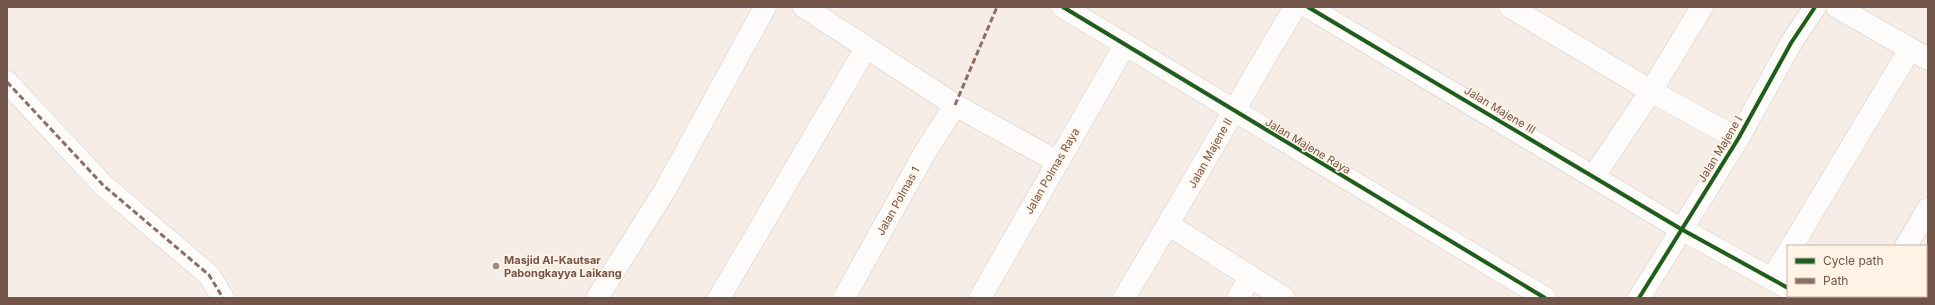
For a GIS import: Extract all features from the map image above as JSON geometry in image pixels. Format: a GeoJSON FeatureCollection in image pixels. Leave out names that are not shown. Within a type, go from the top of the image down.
{"type":"FeatureCollection","features":[{"type":"Feature","properties":{"kind":"street"},"geometry":{"type":"LineString","coordinates":[[597,298],[665,190],[765,7]]}},
{"type":"Feature","properties":{"kind":"street"},"geometry":{"type":"LineString","coordinates":[[804,7],[955,106],[1058,162]]}},
{"type":"Feature","properties":{"kind":"street","name":"Jalan Majene Raya"},"geometry":{"type":"LineString","coordinates":[[1063,7],[1545,298]]}},
{"type":"Feature","properties":{"kind":"street","name":"Jalan Majene II"},"geometry":{"type":"LineString","coordinates":[[1124,298],[1169,225],[1233,111],[1295,7]]}},
{"type":"Feature","properties":{"kind":"street","name":"Jalan Majene III"},"geometry":{"type":"LineString","coordinates":[[1308,7],[1682,229],[1780,283]]}},
{"type":"Feature","properties":{"kind":"street"},"geometry":{"type":"LineString","coordinates":[[1510,7],[1651,91],[1738,139]]}},
{"type":"Feature","properties":{"kind":"street"},"geometry":{"type":"LineString","coordinates":[[1594,176],[1651,91],[1701,7]]}},
{"type":"Feature","properties":{"kind":"street","name":"Jalan Majene I"},"geometry":{"type":"LineString","coordinates":[[1639,298],[1738,139],[1814,7]]}},
{"type":"Feature","properties":{"kind":"street"},"geometry":{"type":"LineString","coordinates":[[1793,245],[1921,55],[1837,7]]}},
{"type":"Feature","properties":{"kind":"street","name":"Jalan Polmas Raya"},"geometry":{"type":"LineString","coordinates":[[980,298],[1125,45]]}},
{"type":"Feature","properties":{"kind":"street"},"geometry":{"type":"LineString","coordinates":[[719,298],[866,48]]}},
{"type":"Feature","properties":{"kind":"street"},"geometry":{"type":"LineString","coordinates":[[7,82],[103,185],[209,274],[223,298]]}},
{"type":"Feature","properties":{"kind":"street","name":"Jalan Polmas 1"},"geometry":{"type":"LineString","coordinates":[[844,298],[924,154],[955,106]]}},
{"type":"Feature","properties":{"kind":"street"},"geometry":{"type":"LineString","coordinates":[[1907,245],[1928,209]]}},
{"type":"Feature","properties":{"kind":"street"},"geometry":{"type":"LineString","coordinates":[[1169,225],[1284,298]]}},
{"type":"Feature","properties":{"kind":"street"},"geometry":{"type":"LineString","coordinates":[[1780,283],[1787,256]]}},
{"type":"Feature","properties":{"kind":"street"},"geometry":{"type":"LineString","coordinates":[[1238,298],[1250,277]]}},
{"type":"Feature","properties":{"kind":"marked path"},"geometry":{"type":"LineString","coordinates":[[955,105],[997,7]]}},
{"type":"Feature","properties":{"kind":"marked path"},"geometry":{"type":"LineString","coordinates":[[7,82],[103,185],[209,275],[223,298]]}},
{"type":"Feature","properties":{"kind":"cycle path"},"geometry":{"type":"LineString","coordinates":[[1063,7],[1545,298]]}},
{"type":"Feature","properties":{"kind":"cycle path"},"geometry":{"type":"LineString","coordinates":[[1308,7],[1681,229],[1787,287]]}},
{"type":"Feature","properties":{"kind":"cycle path"},"geometry":{"type":"LineString","coordinates":[[1639,298],[1738,139],[1791,43],[1815,7]]}},
{"type":"Feature","properties":{"kind":"place","name":"Masjid Al-Kautsar Pabongkayya Laikang"},"geometry":{"type":"Point","coordinates":[496,266]}}]}
